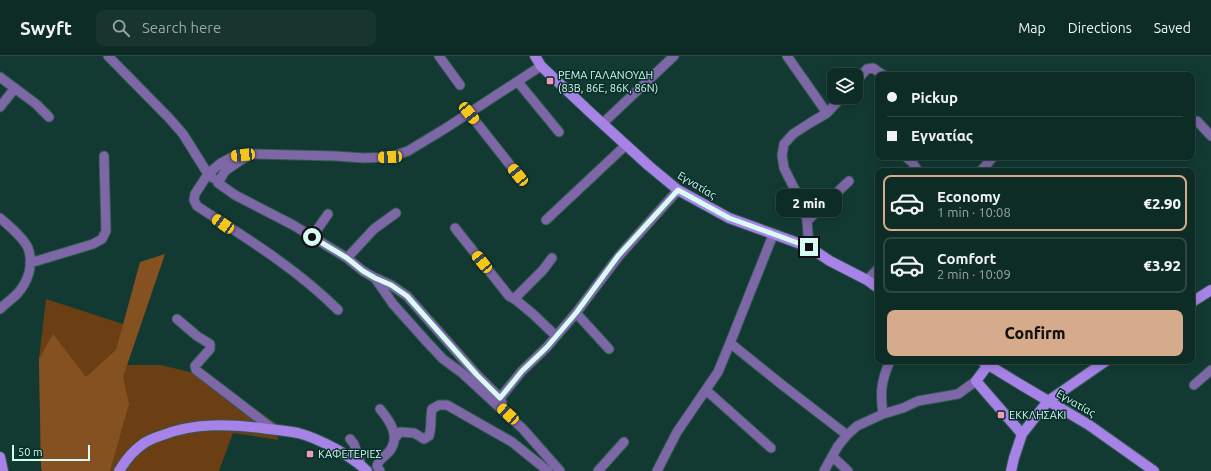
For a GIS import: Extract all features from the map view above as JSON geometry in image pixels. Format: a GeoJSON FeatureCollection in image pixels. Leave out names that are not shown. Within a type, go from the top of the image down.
{"type":"FeatureCollection","features":[{"type":"Feature","properties":{"kind":"street"},"geometry":{"type":"LineString","coordinates":[[108,56],[183,134],[208,174],[218,183],[235,195],[293,225],[347,258],[363,271],[391,285],[407,296],[477,375],[500,398],[508,414]]}},
{"type":"Feature","properties":{"kind":"street"},"geometry":{"type":"LineString","coordinates":[[439,56],[460,85]]}},
{"type":"Feature","properties":{"kind":"street","name":"Εγνατίας"},"geometry":{"type":"LineString","coordinates":[[535,56],[541,66],[626,145],[678,190],[729,218],[809,247],[830,261],[867,280],[875,286]]}},
{"type":"Feature","properties":{"kind":"street"},"geometry":{"type":"LineString","coordinates":[[603,123],[674,56]]}},
{"type":"Feature","properties":{"kind":"street"},"geometry":{"type":"LineString","coordinates":[[787,56],[827,113]]}},
{"type":"Feature","properties":{"kind":"street"},"geometry":{"type":"LineString","coordinates":[[338,310],[290,268],[196,206],[194,200],[196,194],[208,174],[221,163],[234,156],[252,154],[364,158],[390,157],[408,151],[541,66]]}},
{"type":"Feature","properties":{"kind":"street"},"geometry":{"type":"LineString","coordinates":[[863,73],[867,69],[873,68],[879,72]]}},
{"type":"Feature","properties":{"kind":"street"},"geometry":{"type":"LineString","coordinates":[[0,77],[36,104],[49,117]]}},
{"type":"Feature","properties":{"kind":"street"},"geometry":{"type":"LineString","coordinates":[[518,82],[559,132]]}},
{"type":"Feature","properties":{"kind":"street"},"geometry":{"type":"LineString","coordinates":[[0,107],[15,88]]}},
{"type":"Feature","properties":{"kind":"street"},"geometry":{"type":"LineString","coordinates":[[809,247],[807,221],[803,202],[784,168],[782,155],[784,144],[793,134],[810,122],[827,113],[835,104]]}},
{"type":"Feature","properties":{"kind":"street"},"geometry":{"type":"LineString","coordinates":[[469,113],[518,175]]}},
{"type":"Feature","properties":{"kind":"street"},"geometry":{"type":"LineString","coordinates":[[1197,121],[1211,136]]}},
{"type":"Feature","properties":{"kind":"street"},"geometry":{"type":"LineString","coordinates":[[546,220],[626,145]]}},
{"type":"Feature","properties":{"kind":"street"},"geometry":{"type":"LineString","coordinates":[[218,183],[225,171],[240,160],[252,154]]}},
{"type":"Feature","properties":{"kind":"street"},"geometry":{"type":"LineString","coordinates":[[30,263],[94,244],[102,239],[106,231],[104,156]]}},
{"type":"Feature","properties":{"kind":"street"},"geometry":{"type":"LineString","coordinates":[[910,160],[916,168]]}},
{"type":"Feature","properties":{"kind":"street"},"geometry":{"type":"LineString","coordinates":[[984,168],[990,160]]}},
{"type":"Feature","properties":{"kind":"street"},"geometry":{"type":"LineString","coordinates":[[807,221],[849,181]]}},
{"type":"Feature","properties":{"kind":"street"},"geometry":{"type":"LineString","coordinates":[[500,398],[522,371],[547,347],[576,313],[618,256],[678,190]]}},
{"type":"Feature","properties":{"kind":"street"},"geometry":{"type":"LineString","coordinates":[[347,258],[374,229],[396,213]]}},
{"type":"Feature","properties":{"kind":"street"},"geometry":{"type":"LineString","coordinates":[[312,237],[328,214]]}},
{"type":"Feature","properties":{"kind":"street"},"geometry":{"type":"LineString","coordinates":[[0,218],[17,234],[27,248],[30,263],[30,272],[26,281],[17,294],[0,309]]}},
{"type":"Feature","properties":{"kind":"street"},"geometry":{"type":"LineString","coordinates":[[455,228],[509,296],[534,315],[556,336]]}},
{"type":"Feature","properties":{"kind":"street"},"geometry":{"type":"LineString","coordinates":[[656,471],[677,432],[718,372],[773,234]]}},
{"type":"Feature","properties":{"kind":"street"},"geometry":{"type":"LineString","coordinates":[[516,300],[518,295],[543,270],[552,258]]}},
{"type":"Feature","properties":{"kind":"street"},"geometry":{"type":"LineString","coordinates":[[867,280],[875,272]]}},
{"type":"Feature","properties":{"kind":"street"},"geometry":{"type":"LineString","coordinates":[[375,278],[394,304],[426,342],[443,359],[462,373],[508,414],[560,471]]}},
{"type":"Feature","properties":{"kind":"street"},"geometry":{"type":"LineString","coordinates":[[1195,300],[1211,290]]}},
{"type":"Feature","properties":{"kind":"street"},"geometry":{"type":"LineString","coordinates":[[576,313],[609,350]]}},
{"type":"Feature","properties":{"kind":"street"},"geometry":{"type":"LineString","coordinates":[[177,319],[197,336],[210,344],[210,349],[194,366],[196,370],[274,429]]}},
{"type":"Feature","properties":{"kind":"street"},"geometry":{"type":"LineString","coordinates":[[730,343],[847,435]]}},
{"type":"Feature","properties":{"kind":"street"},"geometry":{"type":"LineString","coordinates":[[883,414],[881,384],[888,364]]}},
{"type":"Feature","properties":{"kind":"street"},"geometry":{"type":"LineString","coordinates":[[824,471],[838,446],[857,426],[883,414],[903,408],[918,401],[958,394],[976,380],[984,364]]}},
{"type":"Feature","properties":{"kind":"street","name":"Εγνατίας"},"geometry":{"type":"LineString","coordinates":[[987,364],[1089,425],[1154,471]]}},
{"type":"Feature","properties":{"kind":"street"},"geometry":{"type":"LineString","coordinates":[[1011,471],[1022,434],[1048,401],[1102,364]]}},
{"type":"Feature","properties":{"kind":"street"},"geometry":{"type":"LineString","coordinates":[[1194,385],[1211,370]]}},
{"type":"Feature","properties":{"kind":"street"},"geometry":{"type":"LineString","coordinates":[[976,380],[1022,434]]}},
{"type":"Feature","properties":{"kind":"street"},"geometry":{"type":"LineString","coordinates":[[706,390],[771,448]]}},
{"type":"Feature","properties":{"kind":"street"},"geometry":{"type":"LineString","coordinates":[[394,439],[400,432],[414,433],[424,439],[429,436],[431,430],[432,409],[439,405],[447,405],[512,442],[548,471]]}},
{"type":"Feature","properties":{"kind":"street"},"geometry":{"type":"LineString","coordinates":[[380,409],[394,433],[391,449],[378,463],[377,466],[380,471]]}},
{"type":"Feature","properties":{"kind":"street"},"geometry":{"type":"LineString","coordinates":[[119,471],[128,457],[143,444],[170,432],[186,428],[219,425],[256,427],[298,433],[319,441],[346,455],[364,468]]}},
{"type":"Feature","properties":{"kind":"street"},"geometry":{"type":"LineString","coordinates":[[350,438],[357,450],[364,468]]}},
{"type":"Feature","properties":{"kind":"street"},"geometry":{"type":"LineString","coordinates":[[598,471],[624,442]]}},
{"type":"Feature","properties":{"kind":"street"},"geometry":{"type":"LineString","coordinates":[[0,457],[4,471]]}},
{"type":"Feature","properties":{"kind":"street"},"geometry":{"type":"LineString","coordinates":[[833,457],[848,471]]}},
{"type":"Feature","properties":{"kind":"shaded area"},"geometry":{"type":"Polygon","coordinates":[[[165,254],[123,377],[129,404],[110,471],[42,471],[39,359],[53,334],[86,377],[116,350],[140,262],[165,254]]]}},
{"type":"Feature","properties":{"kind":"shaded area"},"geometry":{"type":"Polygon","coordinates":[[[46,299],[129,326],[127,365],[161,365],[210,377],[277,424],[278,440],[233,433],[219,471],[42,471],[39,359],[46,299]]]}},
{"type":"Feature","properties":{"kind":"place","name":"ΡΕΜΑ ΓΑΛΑΝΟΥΔΗ (83Β, 86Ε, 86Κ, 86Ν)"},"geometry":{"type":"Point","coordinates":[550,81]}},
{"type":"Feature","properties":{"kind":"place","name":"ΕΚΚΛΗΣΑΚΙ"},"geometry":{"type":"Point","coordinates":[1001,415]}},
{"type":"Feature","properties":{"kind":"place","name":"ΚΑΦΕΤΕΡΙΕΣ"},"geometry":{"type":"Point","coordinates":[310,454]}},
{"type":"Feature","properties":{"kind":"route"},"geometry":{"type":"LineString","coordinates":[[312,237],[347,258],[363,271],[391,285],[407,296],[435,329],[500,398],[522,371],[547,347],[576,313],[618,256],[678,190],[729,218],[809,247]]}}]}
